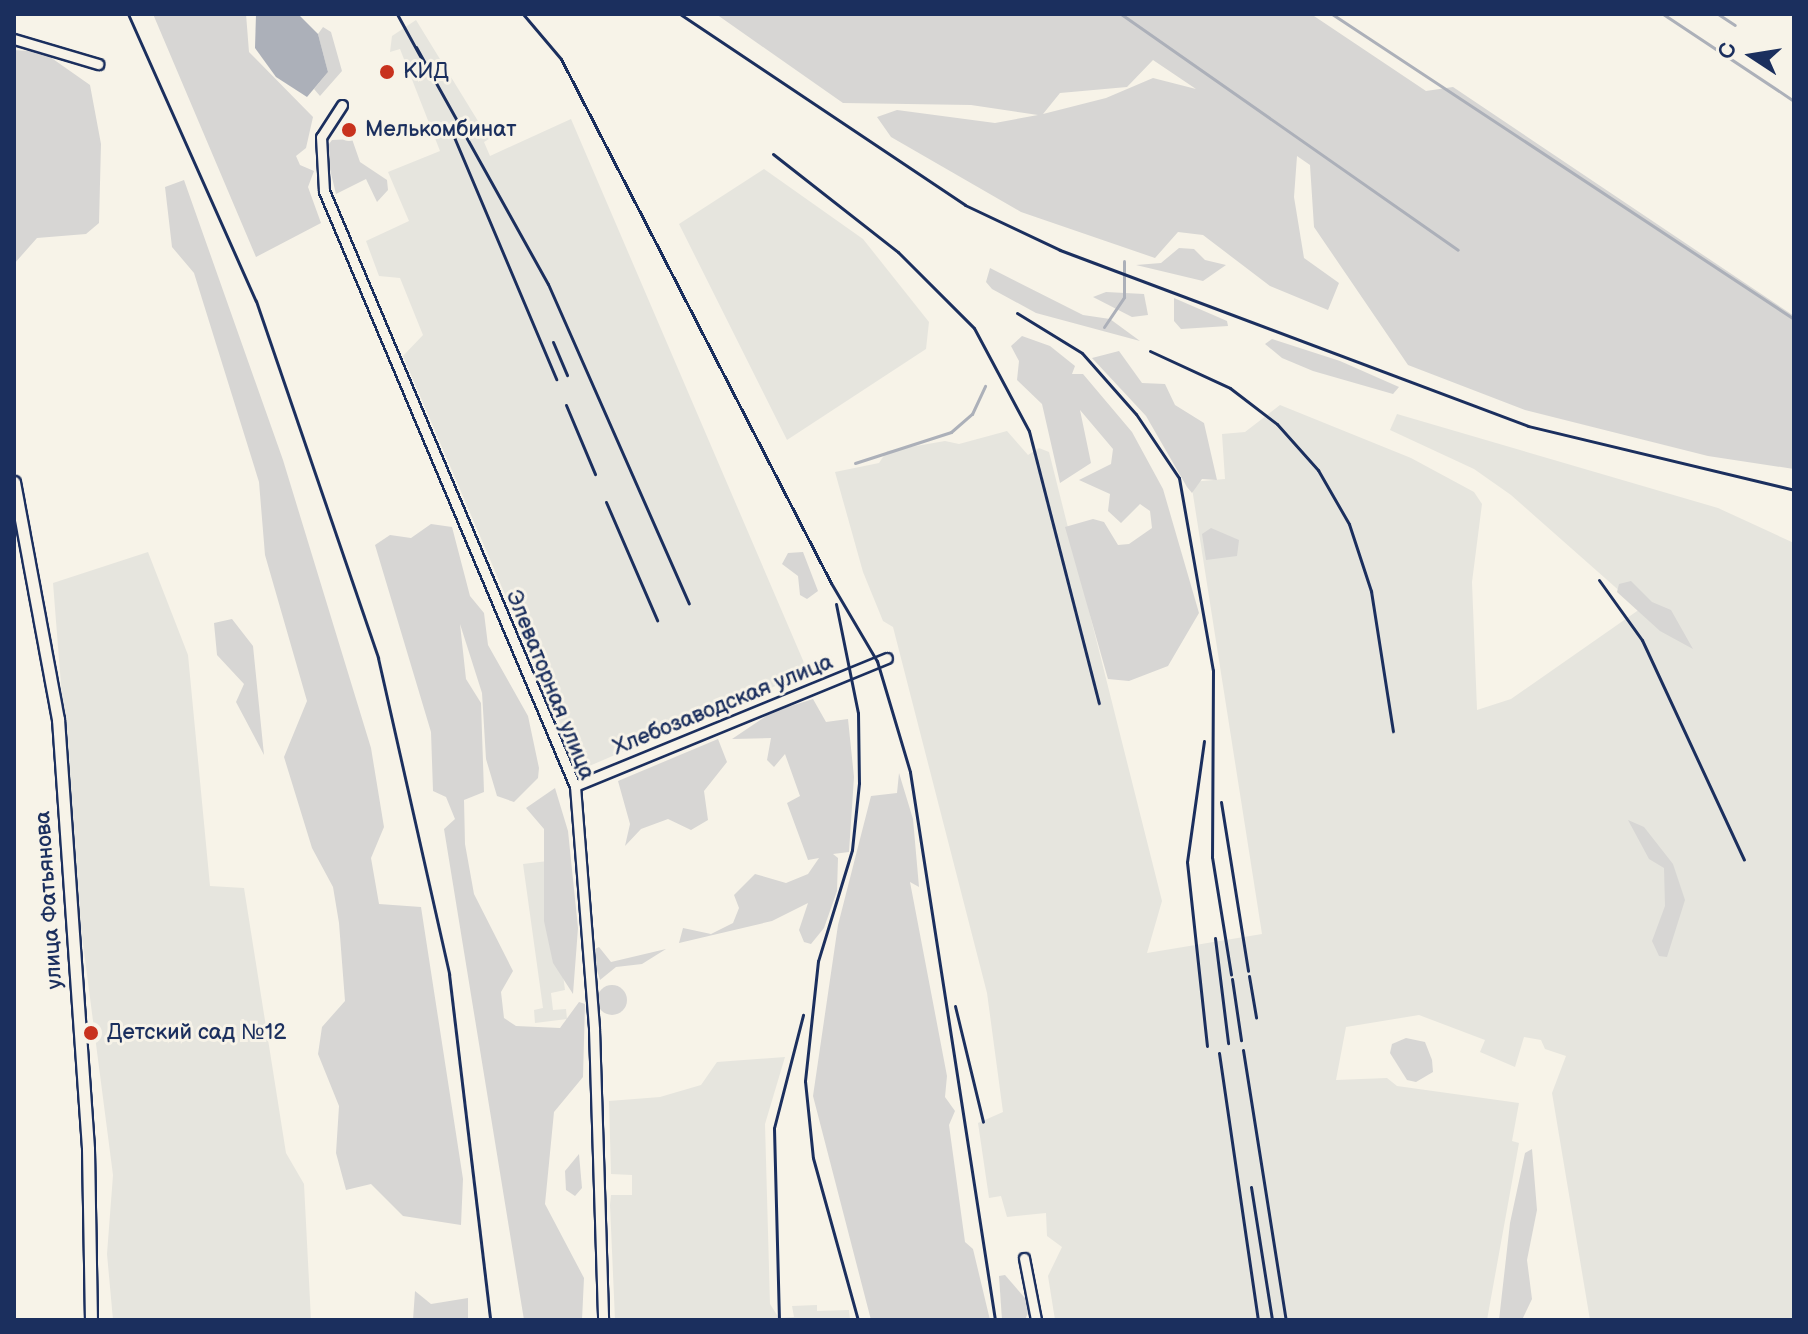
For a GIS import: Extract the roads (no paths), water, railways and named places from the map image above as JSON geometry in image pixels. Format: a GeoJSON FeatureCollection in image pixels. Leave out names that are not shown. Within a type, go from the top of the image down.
{"type":"FeatureCollection","features":[{"type":"Feature","properties":{"kind":"street"},"geometry":{"type":"LineString","coordinates":[[14,39],[98,64]]}},
{"type":"Feature","properties":{"kind":"street","name":"Элеваторная улица"},"geometry":{"type":"LineString","coordinates":[[342,105],[321,137],[324,191],[575,786],[594,1029],[603,1320]]}},
{"type":"Feature","properties":{"kind":"street","name":"улица Фатьянова"},"geometry":{"type":"LineString","coordinates":[[14,482],[58,719],[88,1149],[91,1320]]}},
{"type":"Feature","properties":{"kind":"street","name":"Хлебозаводская улица"},"geometry":{"type":"LineString","coordinates":[[575,786],[887,658]]}},
{"type":"Feature","properties":{"kind":"street"},"geometry":{"type":"LineString","coordinates":[[1024,1258],[1036,1320]]}},
{"type":"Feature","properties":{"kind":"waterway"},"geometry":{"type":"LineString","coordinates":[[1121,14],[1458,250]]}},
{"type":"Feature","properties":{"kind":"waterway"},"geometry":{"type":"LineString","coordinates":[[1332,14],[1794,319]]}},
{"type":"Feature","properties":{"kind":"waterway"},"geometry":{"type":"LineString","coordinates":[[1663,14],[1794,101]]}},
{"type":"Feature","properties":{"kind":"waterway"},"geometry":{"type":"LineString","coordinates":[[1718,14],[1735,25]]}},
{"type":"Feature","properties":{"kind":"waterway"},"geometry":{"type":"LineString","coordinates":[[1104,327],[1124,297],[1124,261]]}},
{"type":"Feature","properties":{"kind":"waterway"},"geometry":{"type":"LineString","coordinates":[[855,463],[951,432],[972,414],[985,386]]}},
{"type":"Feature","properties":{"kind":"railway"},"geometry":{"type":"LineString","coordinates":[[128,14],[256,301],[378,658],[449,974],[490,1320]]}},
{"type":"Feature","properties":{"kind":"railway"},"geometry":{"type":"LineString","coordinates":[[397,14],[420,56]]}},
{"type":"Feature","properties":{"kind":"railway"},"geometry":{"type":"LineString","coordinates":[[523,14],[561,59],[831,583],[877,661],[910,772],[995,1320]]}},
{"type":"Feature","properties":{"kind":"railway"},"geometry":{"type":"LineString","coordinates":[[680,14],[965,205],[1060,250],[1528,426],[1794,490]]}},
{"type":"Feature","properties":{"kind":"railway"},"geometry":{"type":"LineString","coordinates":[[416,47],[548,284],[689,603]]}},
{"type":"Feature","properties":{"kind":"railway"},"geometry":{"type":"LineString","coordinates":[[454,137],[556,379]]}},
{"type":"Feature","properties":{"kind":"railway"},"geometry":{"type":"LineString","coordinates":[[773,154],[898,252],[974,328],[1029,431],[1099,703]]}},
{"type":"Feature","properties":{"kind":"railway"},"geometry":{"type":"LineString","coordinates":[[1017,313],[1082,353],[1136,414],[1179,478],[1213,670],[1212,857],[1231,974]]}},
{"type":"Feature","properties":{"kind":"railway"},"geometry":{"type":"LineString","coordinates":[[553,342],[567,375]]}},
{"type":"Feature","properties":{"kind":"railway"},"geometry":{"type":"LineString","coordinates":[[1150,351],[1230,388],[1277,424],[1318,470],[1349,524],[1371,591],[1393,731]]}},
{"type":"Feature","properties":{"kind":"railway"},"geometry":{"type":"LineString","coordinates":[[566,405],[595,474]]}},
{"type":"Feature","properties":{"kind":"railway"},"geometry":{"type":"LineString","coordinates":[[606,502],[657,620]]}},
{"type":"Feature","properties":{"kind":"railway"},"geometry":{"type":"LineString","coordinates":[[1599,580],[1642,640],[1744,860]]}},
{"type":"Feature","properties":{"kind":"railway"},"geometry":{"type":"LineString","coordinates":[[836,604],[858,713],[859,783],[852,850],[818,961],[805,1081],[813,1158],[858,1320]]}},
{"type":"Feature","properties":{"kind":"railway"},"geometry":{"type":"LineString","coordinates":[[1204,741],[1187,862],[1207,1046]]}},
{"type":"Feature","properties":{"kind":"railway"},"geometry":{"type":"LineString","coordinates":[[1221,802],[1248,971]]}},
{"type":"Feature","properties":{"kind":"railway"},"geometry":{"type":"LineString","coordinates":[[1215,938],[1228,1043]]}},
{"type":"Feature","properties":{"kind":"railway"},"geometry":{"type":"LineString","coordinates":[[1249,976],[1256,1017]]}},
{"type":"Feature","properties":{"kind":"railway"},"geometry":{"type":"LineString","coordinates":[[1232,979],[1241,1040]]}},
{"type":"Feature","properties":{"kind":"railway"},"geometry":{"type":"LineString","coordinates":[[955,1006],[983,1122]]}},
{"type":"Feature","properties":{"kind":"railway"},"geometry":{"type":"LineString","coordinates":[[779,1320],[774,1128],[803,1015]]}},
{"type":"Feature","properties":{"kind":"railway"},"geometry":{"type":"LineString","coordinates":[[1243,1050],[1286,1320]]}},
{"type":"Feature","properties":{"kind":"railway"},"geometry":{"type":"LineString","coordinates":[[1219,1053],[1258,1320]]}},
{"type":"Feature","properties":{"kind":"railway"},"geometry":{"type":"LineString","coordinates":[[1251,1187],[1272,1320]]}},
{"type":"Feature","properties":{"kind":"place","name":"КИД"},"geometry":{"type":"Point","coordinates":[387,72]}},
{"type":"Feature","properties":{"kind":"place","name":"Мелькомбинат"},"geometry":{"type":"Point","coordinates":[349,130]}},
{"type":"Feature","properties":{"kind":"place","name":"Детский сад №12"},"geometry":{"type":"Point","coordinates":[91,1033]}}]}
